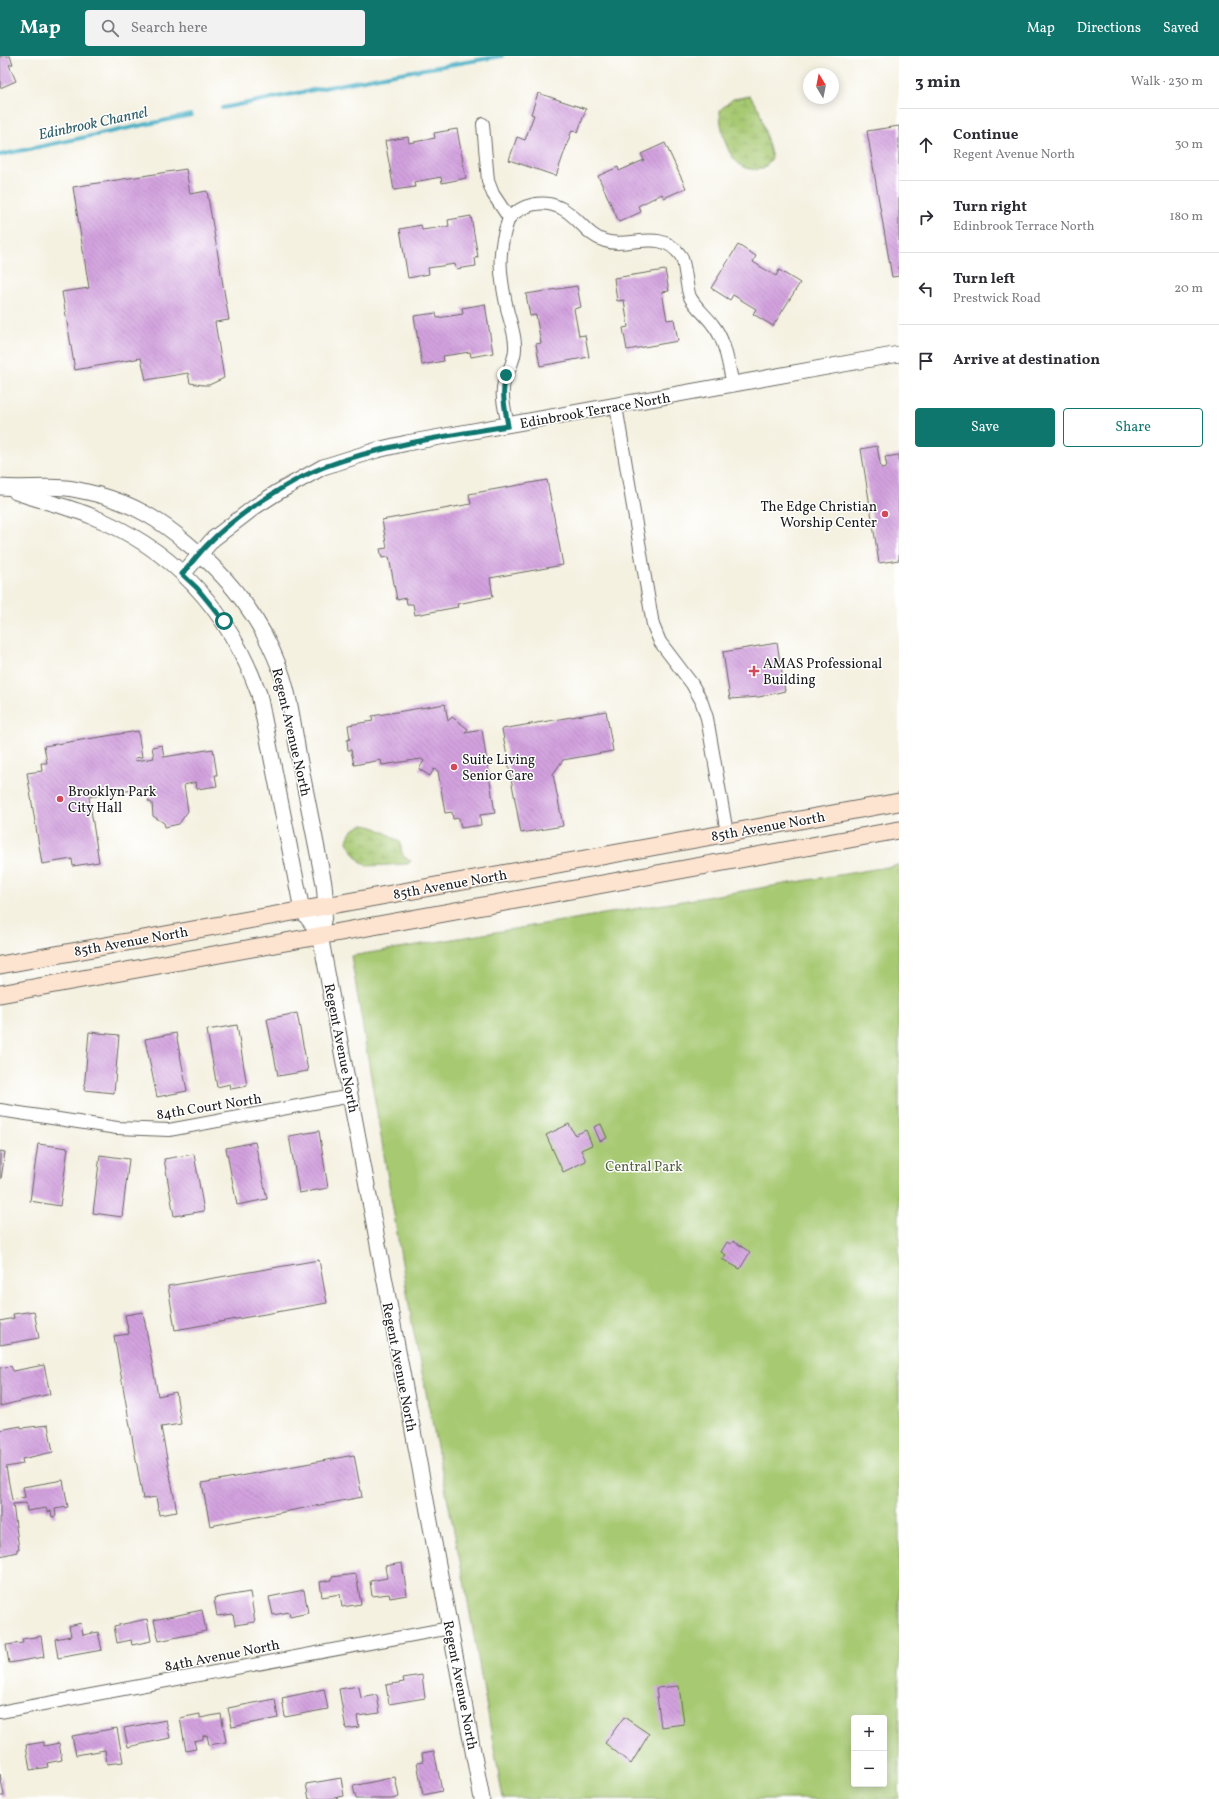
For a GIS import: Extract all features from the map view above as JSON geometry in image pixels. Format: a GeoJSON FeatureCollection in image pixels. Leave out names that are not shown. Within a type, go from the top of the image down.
{"type":"FeatureCollection","features":[{"type":"Feature","properties":{"kind":"main road","name":"85th Avenue North"},"geometry":{"type":"LineString","coordinates":[[0,965],[899,802]]}},
{"type":"Feature","properties":{"kind":"main road","name":"85th Avenue North"},"geometry":{"type":"LineString","coordinates":[[0,994],[320,935],[894,834]]}},
{"type":"Feature","properties":{"kind":"street"},"geometry":{"type":"LineString","coordinates":[[483,124],[488,181],[492,194],[509,218]]}},
{"type":"Feature","properties":{"kind":"street"},"geometry":{"type":"LineString","coordinates":[[508,426],[503,385],[516,348],[501,282],[500,258],[503,235],[509,218],[517,210],[527,205],[538,203],[550,204],[562,208],[589,233],[605,241],[620,243],[651,239],[664,243],[675,249],[682,257],[690,297],[720,334],[733,384]]}},
{"type":"Feature","properties":{"kind":"street","name":"Edinbrook Terrace North"},"geometry":{"type":"LineString","coordinates":[[182,574],[213,539],[256,506],[308,474],[377,450],[899,354]]}},
{"type":"Feature","properties":{"kind":"street"},"geometry":{"type":"LineString","coordinates":[[616,406],[653,625],[660,642],[692,684],[701,700],[707,718],[727,833]]}},
{"type":"Feature","properties":{"kind":"street"},"geometry":{"type":"LineString","coordinates":[[3,488],[67,488],[121,502],[143,511],[160,521],[199,553]]}},
{"type":"Feature","properties":{"kind":"street"},"geometry":{"type":"LineString","coordinates":[[3,488],[70,508],[118,528],[144,544],[182,574]]}},
{"type":"Feature","properties":{"kind":"street","name":"Regent Avenue North"},"geometry":{"type":"LineString","coordinates":[[199,553],[240,595],[265,636],[280,669],[294,725],[324,884],[326,906],[320,935],[482,1799]]}},
{"type":"Feature","properties":{"kind":"street","name":"Regent Avenue North"},"geometry":{"type":"LineString","coordinates":[[182,574],[197,588],[224,621],[237,642],[254,681],[267,728],[302,910],[320,935]]}},
{"type":"Feature","properties":{"kind":"street","name":"84th Court North"},"geometry":{"type":"LineString","coordinates":[[0,1110],[117,1128],[169,1130],[351,1096]]}},
{"type":"Feature","properties":{"kind":"street","name":"84th Avenue North"},"geometry":{"type":"LineString","coordinates":[[0,1712],[450,1628]]}},
{"type":"Feature","properties":{"kind":"green space"},"geometry":{"type":"Polygon","coordinates":[[[750,96],[759,109],[772,158],[763,169],[750,169],[742,166],[736,161],[730,154],[726,145],[721,127],[720,110],[733,99],[750,96]]]}},
{"type":"Feature","properties":{"kind":"green space"},"geometry":{"type":"Polygon","coordinates":[[[362,825],[377,828],[397,840],[401,843],[404,856],[411,861],[408,864],[367,866],[359,860],[347,842],[352,831],[362,825]]]}},
{"type":"Feature","properties":{"kind":"green space","name":"Central Park"},"geometry":{"type":"Polygon","coordinates":[[[899,865],[899,1799],[503,1799],[466,1591],[412,1323],[351,956],[899,865]]]}},
{"type":"Feature","properties":{"kind":"building"},"geometry":{"type":"Polygon","coordinates":[[[0,56],[10,56],[13,64],[9,65],[16,81],[0,88],[0,56]]]}},
{"type":"Feature","properties":{"kind":"building"},"geometry":{"type":"Polygon","coordinates":[[[538,93],[586,109],[578,132],[572,130],[556,176],[509,160],[517,137],[525,140],[534,115],[531,114],[538,93]]]}},
{"type":"Feature","properties":{"kind":"building"},"geometry":{"type":"Polygon","coordinates":[[[899,126],[899,276],[892,277],[867,131],[899,126]]]}},
{"type":"Feature","properties":{"kind":"building"},"geometry":{"type":"Polygon","coordinates":[[[457,129],[466,178],[442,183],[441,177],[414,182],[415,187],[394,190],[385,141],[408,137],[409,143],[435,138],[434,133],[457,129]]]}},
{"type":"Feature","properties":{"kind":"building"},"geometry":{"type":"Polygon","coordinates":[[[665,143],[686,188],[664,198],[662,194],[638,206],[641,212],[619,222],[598,176],[618,167],[619,171],[644,160],[641,154],[665,143]]]}},
{"type":"Feature","properties":{"kind":"building"},"geometry":{"type":"Polygon","coordinates":[[[186,169],[190,194],[207,191],[229,320],[215,322],[224,378],[209,385],[190,383],[188,373],[146,380],[141,358],[75,370],[62,292],[89,288],[73,187],[186,169]]]}},
{"type":"Feature","properties":{"kind":"building"},"geometry":{"type":"Polygon","coordinates":[[[471,216],[478,257],[475,258],[476,266],[456,269],[455,264],[428,268],[429,274],[408,278],[400,229],[421,225],[422,230],[449,226],[448,220],[471,216]]]}},
{"type":"Feature","properties":{"kind":"building"},"geometry":{"type":"Polygon","coordinates":[[[738,245],[756,256],[753,262],[776,276],[779,270],[800,283],[773,326],[753,314],[756,309],[733,295],[730,300],[711,288],[738,245]]]}},
{"type":"Feature","properties":{"kind":"building"},"geometry":{"type":"Polygon","coordinates":[[[665,270],[669,291],[662,292],[667,320],[674,319],[678,341],[627,350],[623,328],[628,327],[624,300],[617,301],[614,278],[665,270]]]}},
{"type":"Feature","properties":{"kind":"building"},"geometry":{"type":"Polygon","coordinates":[[[577,286],[581,307],[574,309],[579,336],[585,335],[589,357],[540,366],[536,344],[541,343],[536,315],[530,316],[526,294],[577,286]]]}},
{"type":"Feature","properties":{"kind":"building"},"geometry":{"type":"Polygon","coordinates":[[[485,304],[493,353],[471,357],[470,352],[443,356],[444,361],[422,365],[414,316],[436,313],[437,318],[463,314],[462,308],[485,304]]]}},
{"type":"Feature","properties":{"kind":"building","name":"The Edge Christian Worship Center"},"geometry":{"type":"Polygon","coordinates":[[[877,446],[881,468],[887,467],[885,457],[899,455],[899,560],[879,563],[861,449],[877,446]]]}},
{"type":"Feature","properties":{"kind":"building"},"geometry":{"type":"Polygon","coordinates":[[[547,480],[563,565],[490,578],[493,597],[457,604],[458,607],[415,615],[413,604],[407,604],[406,598],[397,600],[389,557],[382,558],[380,549],[387,548],[382,520],[471,504],[469,494],[547,480]]]}},
{"type":"Feature","properties":{"kind":"building","name":"AMAS Professional Building"},"geometry":{"type":"Polygon","coordinates":[[[777,643],[785,691],[759,697],[730,699],[723,652],[777,643]]]}},
{"type":"Feature","properties":{"kind":"building","name":"Suite Living Senior Care"},"geometry":{"type":"Polygon","coordinates":[[[445,704],[448,721],[452,717],[468,729],[465,733],[482,730],[495,813],[480,815],[481,825],[461,828],[459,818],[453,819],[452,812],[445,813],[438,771],[434,769],[430,776],[419,769],[424,761],[421,759],[382,765],[381,760],[354,765],[351,750],[348,750],[347,740],[350,739],[348,725],[373,721],[372,716],[445,704]]]}},
{"type":"Feature","properties":{"kind":"building"},"geometry":{"type":"Polygon","coordinates":[[[606,711],[613,751],[563,760],[553,774],[563,826],[521,833],[502,729],[606,711]]]}},
{"type":"Feature","properties":{"kind":"building","name":"Brooklyn Park City Hall"},"geometry":{"type":"Polygon","coordinates":[[[138,731],[142,757],[135,758],[136,761],[154,758],[152,747],[162,745],[164,757],[213,749],[217,786],[197,789],[196,782],[184,785],[188,811],[179,824],[165,827],[164,823],[153,816],[152,803],[148,801],[153,793],[152,787],[89,797],[99,862],[73,866],[72,859],[42,864],[27,773],[42,771],[41,763],[47,763],[44,746],[138,731]]]}},
{"type":"Feature","properties":{"kind":"building"},"geometry":{"type":"Polygon","coordinates":[[[297,1013],[308,1071],[278,1076],[267,1019],[297,1013]]]}},
{"type":"Feature","properties":{"kind":"building"},"geometry":{"type":"Polygon","coordinates":[[[237,1025],[247,1086],[231,1089],[230,1084],[217,1087],[207,1030],[237,1025]]]}},
{"type":"Feature","properties":{"kind":"building"},"geometry":{"type":"Polygon","coordinates":[[[89,1032],[119,1035],[114,1093],[84,1090],[89,1032]]]}},
{"type":"Feature","properties":{"kind":"building"},"geometry":{"type":"Polygon","coordinates":[[[176,1033],[187,1091],[157,1097],[145,1039],[176,1033]]]}},
{"type":"Feature","properties":{"kind":"building"},"geometry":{"type":"Polygon","coordinates":[[[569,1124],[575,1135],[586,1130],[592,1145],[581,1150],[586,1161],[563,1172],[546,1135],[569,1124]]]}},
{"type":"Feature","properties":{"kind":"building"},"geometry":{"type":"Polygon","coordinates":[[[601,1124],[607,1138],[600,1141],[594,1127],[601,1124]]]}},
{"type":"Feature","properties":{"kind":"building"},"geometry":{"type":"Polygon","coordinates":[[[319,1131],[328,1188],[299,1193],[289,1136],[319,1131]]]}},
{"type":"Feature","properties":{"kind":"building"},"geometry":{"type":"Polygon","coordinates":[[[255,1142],[267,1199],[237,1205],[226,1148],[255,1142]]]}},
{"type":"Feature","properties":{"kind":"building"},"geometry":{"type":"Polygon","coordinates":[[[38,1144],[68,1148],[60,1206],[30,1201],[38,1144]]]}},
{"type":"Feature","properties":{"kind":"building"},"geometry":{"type":"Polygon","coordinates":[[[0,1151],[5,1152],[1,1179],[0,1179],[0,1151]]]}},
{"type":"Feature","properties":{"kind":"building"},"geometry":{"type":"Polygon","coordinates":[[[194,1154],[204,1211],[174,1216],[164,1159],[194,1154]]]}},
{"type":"Feature","properties":{"kind":"building"},"geometry":{"type":"Polygon","coordinates":[[[100,1155],[129,1159],[122,1217],[93,1213],[100,1155]]]}},
{"type":"Feature","properties":{"kind":"building"},"geometry":{"type":"Polygon","coordinates":[[[733,1241],[750,1252],[740,1269],[722,1259],[726,1255],[721,1252],[727,1242],[731,1244],[733,1241]]]}},
{"type":"Feature","properties":{"kind":"building"},"geometry":{"type":"Polygon","coordinates":[[[319,1260],[327,1303],[175,1330],[168,1286],[319,1260]]]}},
{"type":"Feature","properties":{"kind":"building"},"geometry":{"type":"Polygon","coordinates":[[[34,1311],[39,1338],[0,1345],[0,1321],[14,1318],[13,1314],[34,1311]]]}},
{"type":"Feature","properties":{"kind":"building"},"geometry":{"type":"Polygon","coordinates":[[[143,1312],[158,1396],[176,1392],[181,1424],[161,1427],[177,1512],[159,1515],[156,1497],[143,1499],[114,1336],[129,1334],[125,1315],[143,1312]]]}},
{"type":"Feature","properties":{"kind":"building"},"geometry":{"type":"Polygon","coordinates":[[[44,1365],[50,1394],[0,1406],[0,1368],[11,1366],[13,1371],[44,1365]]]}},
{"type":"Feature","properties":{"kind":"building"},"geometry":{"type":"Polygon","coordinates":[[[48,1425],[53,1452],[22,1459],[23,1464],[6,1467],[12,1500],[25,1497],[23,1487],[63,1480],[68,1507],[55,1509],[56,1516],[52,1517],[51,1511],[47,1512],[46,1508],[27,1511],[26,1503],[13,1504],[19,1549],[17,1549],[17,1552],[0,1556],[0,1430],[21,1426],[21,1428],[48,1425]]]}},
{"type":"Feature","properties":{"kind":"building"},"geometry":{"type":"Polygon","coordinates":[[[354,1455],[362,1497],[210,1526],[202,1483],[354,1455]]]}},
{"type":"Feature","properties":{"kind":"building"},"geometry":{"type":"Polygon","coordinates":[[[402,1563],[407,1595],[390,1598],[389,1594],[372,1596],[370,1581],[387,1578],[385,1566],[402,1563]]]}},
{"type":"Feature","properties":{"kind":"building"},"geometry":{"type":"Polygon","coordinates":[[[356,1574],[361,1604],[342,1607],[340,1594],[322,1597],[320,1582],[332,1580],[332,1577],[356,1574]]]}},
{"type":"Feature","properties":{"kind":"building"},"geometry":{"type":"Polygon","coordinates":[[[304,1590],[308,1613],[290,1617],[289,1612],[273,1615],[269,1597],[304,1590]]]}},
{"type":"Feature","properties":{"kind":"building"},"geometry":{"type":"Polygon","coordinates":[[[250,1592],[255,1622],[235,1625],[233,1614],[217,1616],[214,1598],[250,1592]]]}},
{"type":"Feature","properties":{"kind":"building"},"geometry":{"type":"Polygon","coordinates":[[[202,1610],[206,1631],[159,1641],[154,1620],[202,1610]]]}},
{"type":"Feature","properties":{"kind":"building"},"geometry":{"type":"Polygon","coordinates":[[[147,1619],[151,1641],[132,1645],[131,1640],[117,1643],[114,1626],[147,1619]]]}},
{"type":"Feature","properties":{"kind":"building"},"geometry":{"type":"Polygon","coordinates":[[[81,1623],[83,1635],[98,1632],[102,1650],[58,1658],[55,1639],[71,1636],[69,1626],[81,1623]]]}},
{"type":"Feature","properties":{"kind":"building"},"geometry":{"type":"Polygon","coordinates":[[[41,1636],[44,1657],[9,1663],[6,1645],[23,1643],[22,1639],[41,1636]]]}},
{"type":"Feature","properties":{"kind":"building"},"geometry":{"type":"Polygon","coordinates":[[[422,1675],[425,1698],[389,1704],[386,1685],[404,1682],[403,1678],[422,1675]]]}},
{"type":"Feature","properties":{"kind":"building"},"geometry":{"type":"Polygon","coordinates":[[[359,1686],[361,1698],[377,1695],[380,1713],[357,1716],[359,1727],[346,1729],[339,1689],[359,1686]]]}},
{"type":"Feature","properties":{"kind":"building"},"geometry":{"type":"Polygon","coordinates":[[[679,1686],[684,1724],[661,1727],[656,1688],[679,1686]]]}},
{"type":"Feature","properties":{"kind":"building"},"geometry":{"type":"Polygon","coordinates":[[[324,1689],[328,1709],[285,1717],[282,1698],[324,1689]]]}},
{"type":"Feature","properties":{"kind":"building"},"geometry":{"type":"Polygon","coordinates":[[[275,1699],[278,1718],[232,1727],[228,1708],[275,1699]]]}},
{"type":"Feature","properties":{"kind":"building"},"geometry":{"type":"Polygon","coordinates":[[[200,1714],[200,1718],[221,1714],[226,1742],[209,1745],[207,1735],[203,1736],[203,1739],[194,1741],[196,1749],[186,1751],[180,1718],[200,1714]]]}},
{"type":"Feature","properties":{"kind":"building"},"geometry":{"type":"Polygon","coordinates":[[[624,1717],[649,1734],[631,1764],[605,1743],[624,1717]]]}},
{"type":"Feature","properties":{"kind":"building"},"geometry":{"type":"Polygon","coordinates":[[[166,1720],[170,1738],[128,1747],[124,1728],[166,1720]]]}},
{"type":"Feature","properties":{"kind":"building"},"geometry":{"type":"Polygon","coordinates":[[[117,1728],[123,1762],[107,1764],[105,1750],[76,1755],[72,1736],[117,1728]]]}},
{"type":"Feature","properties":{"kind":"building"},"geometry":{"type":"Polygon","coordinates":[[[44,1742],[44,1746],[59,1743],[62,1760],[47,1763],[48,1767],[30,1770],[26,1745],[44,1742]]]}},
{"type":"Feature","properties":{"kind":"building"},"geometry":{"type":"Polygon","coordinates":[[[434,1751],[442,1791],[423,1795],[417,1762],[423,1761],[422,1753],[434,1751]]]}},
{"type":"Feature","properties":{"kind":"building"},"geometry":{"type":"Polygon","coordinates":[[[0,1774],[4,1796],[0,1796],[0,1774]]]}},
{"type":"Feature","properties":{"kind":"building"},"geometry":{"type":"Polygon","coordinates":[[[395,1777],[399,1797],[392,1799],[356,1799],[353,1786],[395,1777]]]}},
{"type":"Feature","properties":{"kind":"building"},"geometry":{"type":"Polygon","coordinates":[[[341,1778],[344,1796],[329,1799],[309,1799],[306,1784],[341,1778]]]}},
{"type":"Feature","properties":{"kind":"waterway","name":"Edinbrook Channel"},"geometry":{"type":"LineString","coordinates":[[222,108],[389,75],[502,56]]}},
{"type":"Feature","properties":{"kind":"waterway","name":"Edinbrook Channel"},"geometry":{"type":"LineString","coordinates":[[0,155],[191,115]]}},
{"type":"Feature","properties":{"kind":"place","name":"The Edge Christian Worship Center"},"geometry":{"type":"Point","coordinates":[885,514]}},
{"type":"Feature","properties":{"kind":"place","name":"AMAS Professional Building"},"geometry":{"type":"Point","coordinates":[754,671]}},
{"type":"Feature","properties":{"kind":"place","name":"Suite Living Senior Care"},"geometry":{"type":"Point","coordinates":[454,767]}},
{"type":"Feature","properties":{"kind":"place","name":"Brooklyn Park City Hall"},"geometry":{"type":"Point","coordinates":[60,799]}},
{"type":"Feature","properties":{"kind":"route"},"geometry":{"type":"LineString","coordinates":[[224,621],[197,588],[182,574],[213,539],[237,519],[256,506],[308,474],[323,468],[377,450],[407,443],[508,426],[503,395],[503,385],[506,375]]}}]}
